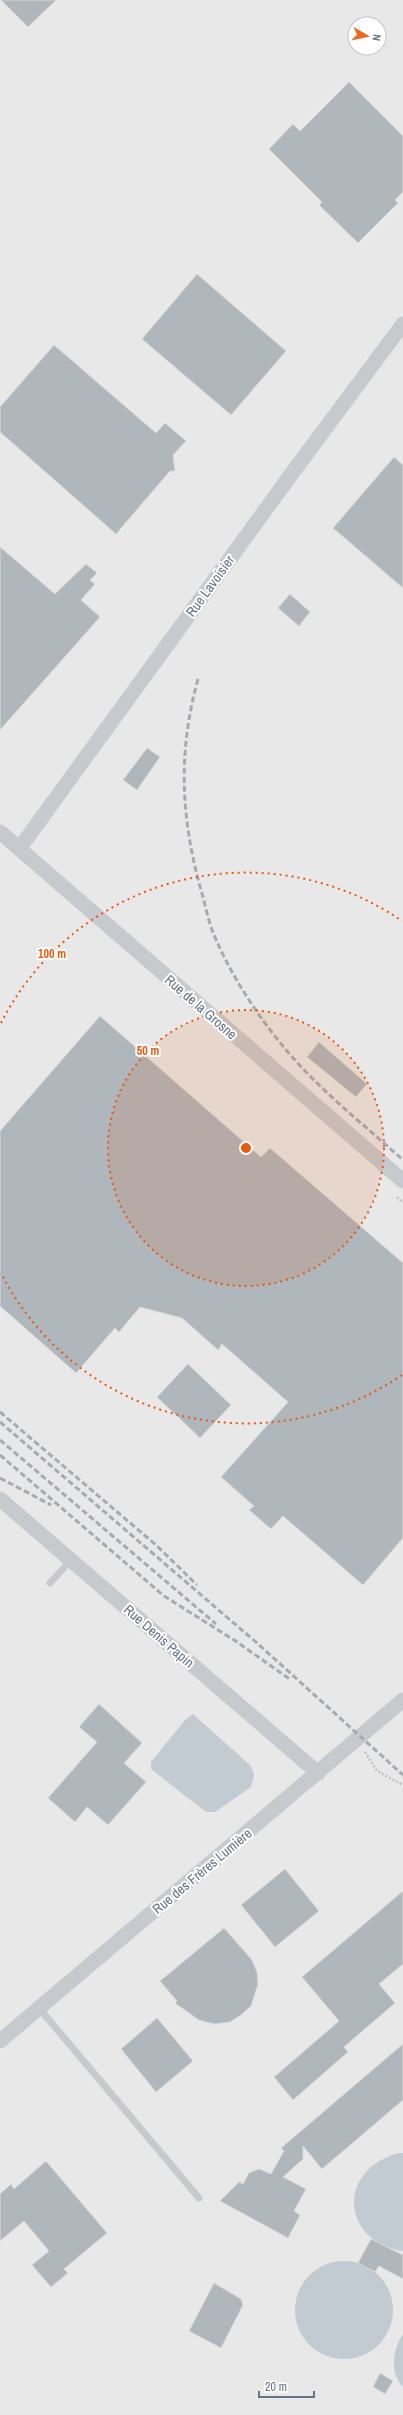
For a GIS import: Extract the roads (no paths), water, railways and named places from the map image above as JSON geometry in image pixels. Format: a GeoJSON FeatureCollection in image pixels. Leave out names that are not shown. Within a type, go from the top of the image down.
{"type":"FeatureCollection","features":[{"type":"Feature","properties":{"kind":"street","name":"Rue Lavoisier"},"geometry":{"type":"LineString","coordinates":[[19,849],[285,482],[403,324]]}},
{"type":"Feature","properties":{"kind":"street","name":"Rue de la Grosne"},"geometry":{"type":"LineString","coordinates":[[0,832],[403,1181]]}},
{"type":"Feature","properties":{"kind":"street","name":"Rue Denis Papin"},"geometry":{"type":"LineString","coordinates":[[0,1499],[318,1773]]}},
{"type":"Feature","properties":{"kind":"street","name":"Rue des Frères Lumière"},"geometry":{"type":"LineString","coordinates":[[0,2041],[403,1700]]}},
{"type":"Feature","properties":{"kind":"lane"},"geometry":{"type":"LineString","coordinates":[[50,1584],[71,1560]]}},
{"type":"Feature","properties":{"kind":"lane"},"geometry":{"type":"LineString","coordinates":[[39,2008],[199,2198]]}},
{"type":"Feature","properties":{"kind":"railway"},"geometry":{"type":"LineString","coordinates":[[198,679],[191,707],[187,735],[184,788],[190,842],[214,935],[244,993],[262,1020],[282,1045],[325,1091],[403,1160]]}},
{"type":"Feature","properties":{"kind":"railway"},"geometry":{"type":"LineString","coordinates":[[0,1412],[156,1545],[197,1585]]}},
{"type":"Feature","properties":{"kind":"railway"},"geometry":{"type":"LineString","coordinates":[[0,1422],[257,1643],[403,1775]]}},
{"type":"Feature","properties":{"kind":"railway"},"geometry":{"type":"LineString","coordinates":[[0,1440],[216,1624]]}},
{"type":"Feature","properties":{"kind":"railway"},"geometry":{"type":"LineString","coordinates":[[0,1455],[164,1596],[234,1640],[291,1680]]}},
{"type":"Feature","properties":{"kind":"railway"},"geometry":{"type":"LineString","coordinates":[[0,1478],[51,1505]]}}]}
